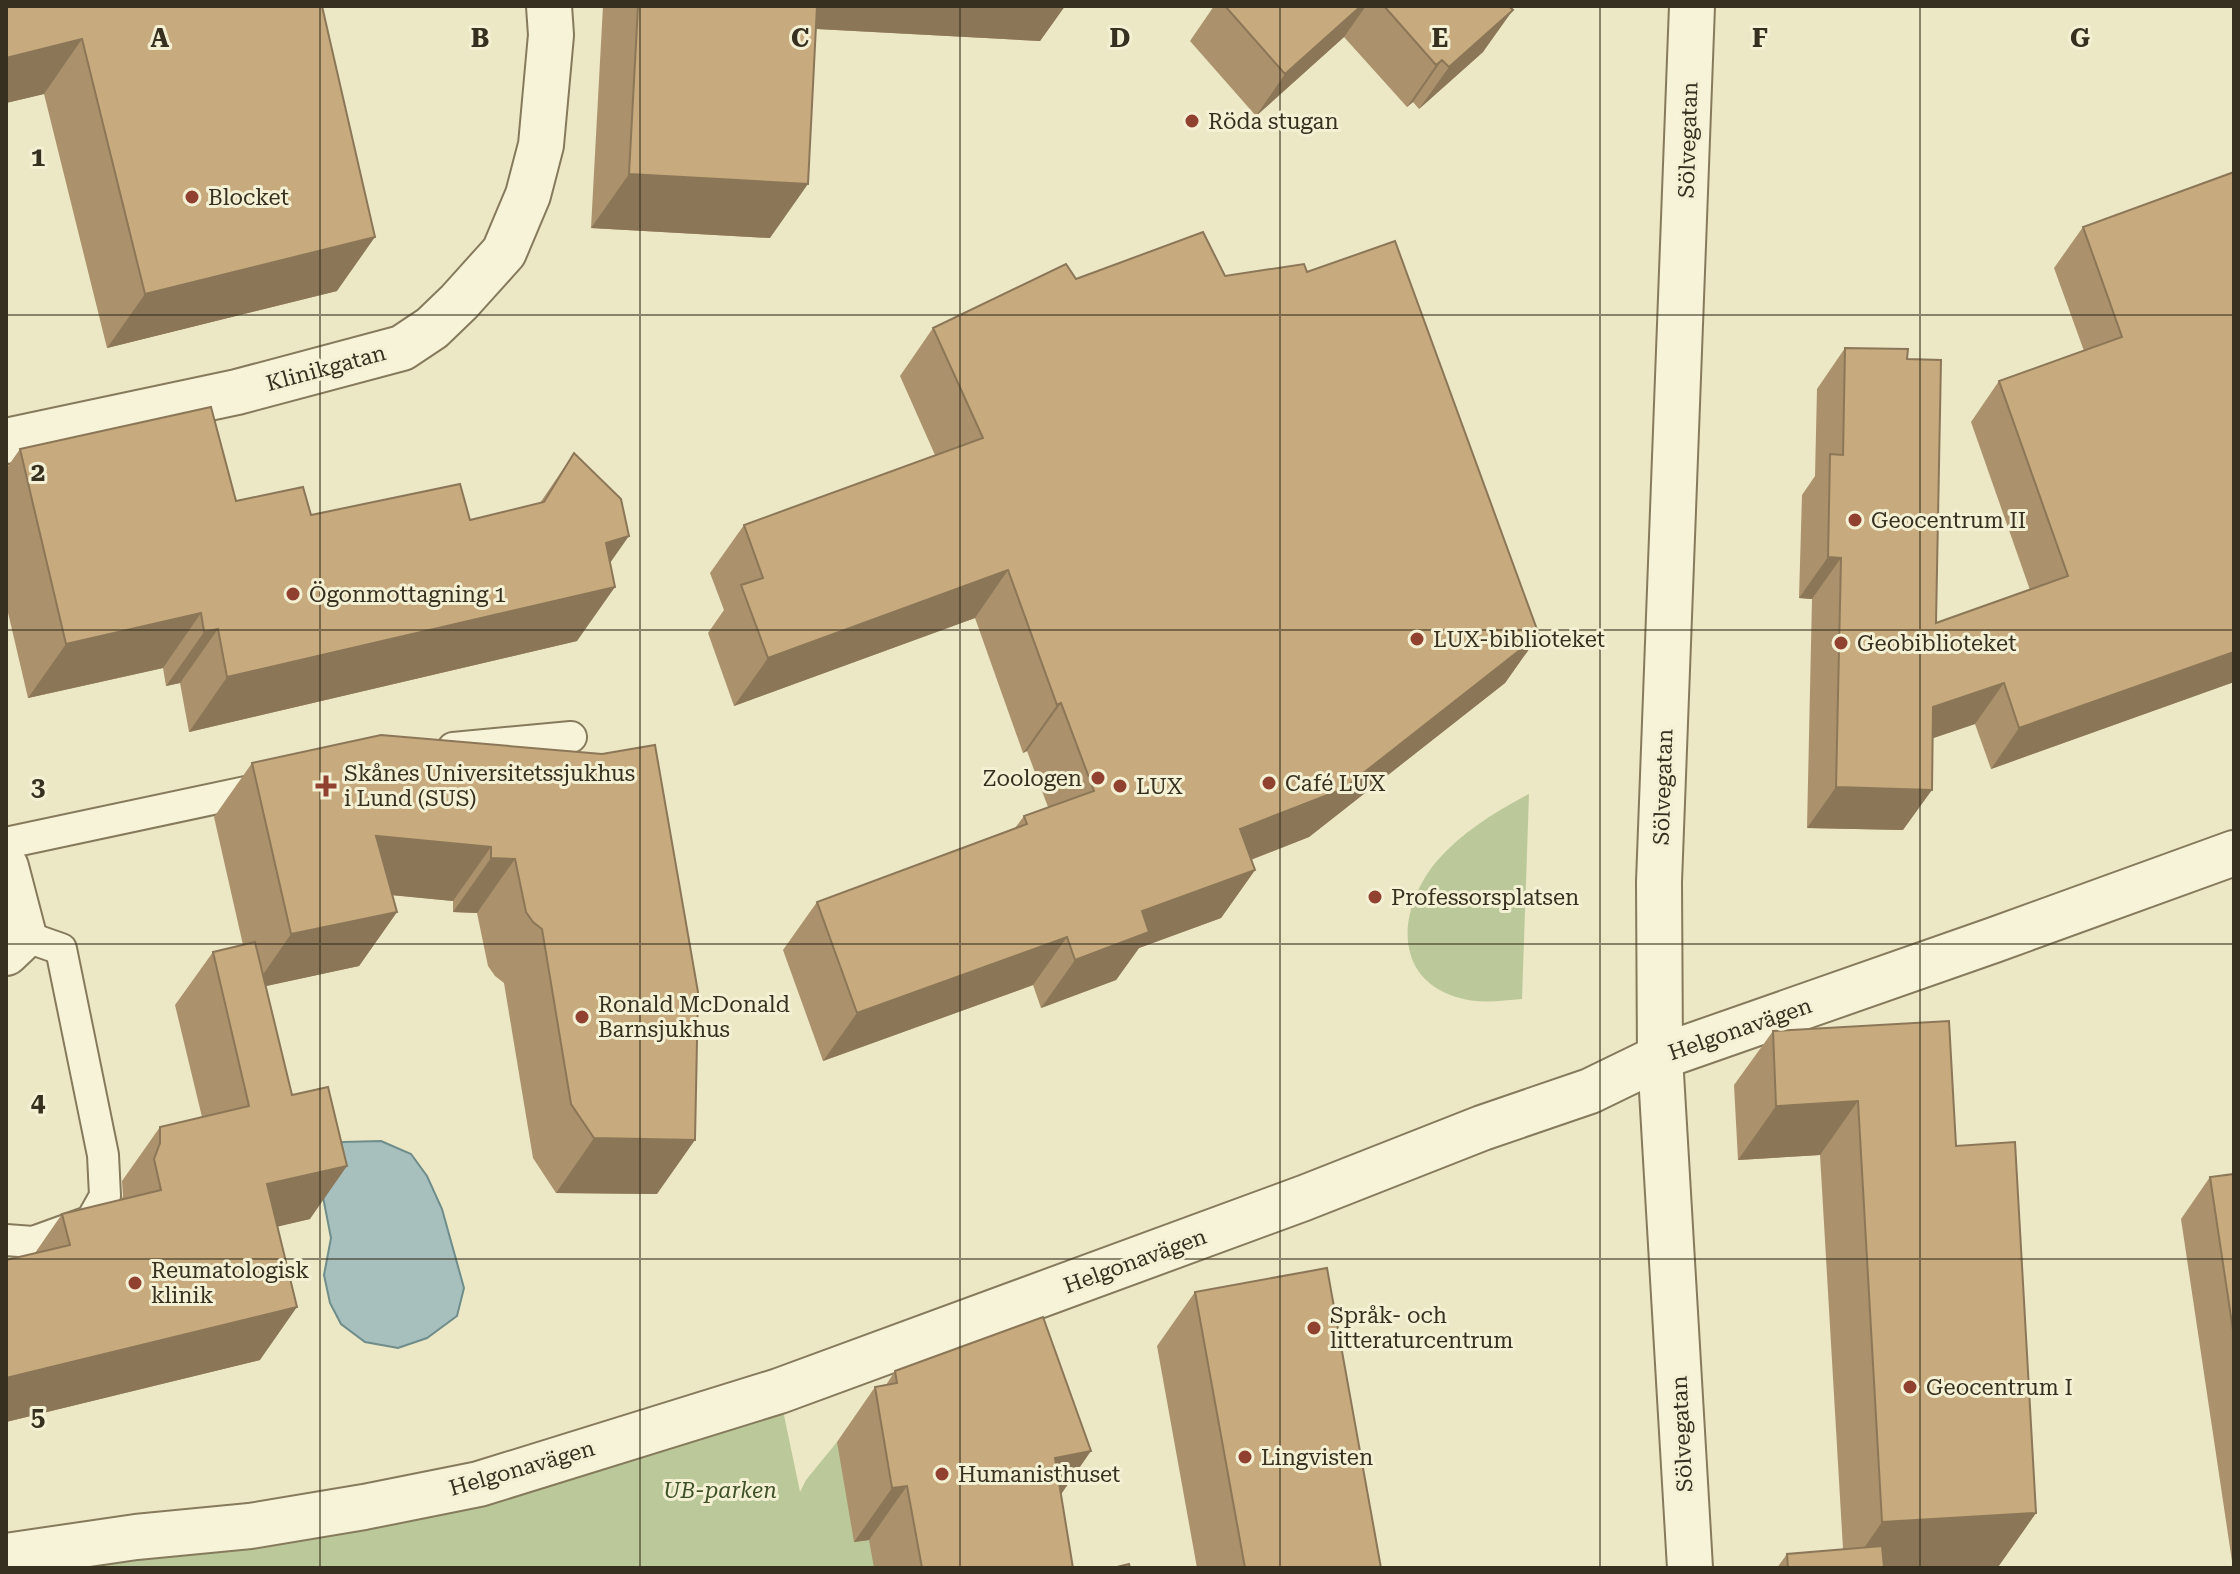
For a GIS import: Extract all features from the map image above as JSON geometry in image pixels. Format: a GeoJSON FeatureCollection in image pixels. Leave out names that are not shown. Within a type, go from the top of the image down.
{"type":"FeatureCollection","features":[{"type":"Feature","properties":{"kind":"street","name":"Klinikgatan"},"geometry":{"type":"LineString","coordinates":[[6,441],[237,392],[402,348],[432,328],[504,252],[528,195],[541,145],[551,35],[549,6]]}},
{"type":"Feature","properties":{"kind":"street","name":"Sölvegatan"},"geometry":{"type":"LineString","coordinates":[[1690,1568],[1660,1057],[1659,882],[1692,6]]}},
{"type":"Feature","properties":{"kind":"street","name":"Helgonavägen"},"geometry":{"type":"LineString","coordinates":[[6,1556],[136,1537],[250,1526],[479,1484],[779,1391],[1304,1198],[1482,1128],[1590,1091],[1660,1057],[2234,853]]}},
{"type":"Feature","properties":{"kind":"street"},"geometry":{"type":"LineString","coordinates":[[6,867],[15,944]]}},
{"type":"Feature","properties":{"kind":"lane"},"geometry":{"type":"LineString","coordinates":[[432,752],[571,737]]}},
{"type":"Feature","properties":{"kind":"lane"},"geometry":{"type":"LineString","coordinates":[[6,843],[295,782]]}},
{"type":"Feature","properties":{"kind":"lane"},"geometry":{"type":"LineString","coordinates":[[6,1240],[33,1242],[91,1221],[105,1196],[103,1155],[61,949],[15,944]]}},
{"type":"Feature","properties":{"kind":"green space"},"geometry":{"type":"Polygon","coordinates":[[[1529,794],[1522,999],[1480,1001],[1456,997],[1435,987],[1420,973],[1411,957],[1408,938],[1414,899],[1436,862],[1457,841],[1529,794]]]}},
{"type":"Feature","properties":{"kind":"green space","name":"UB-parken"},"geometry":{"type":"Polygon","coordinates":[[[779,1391],[800,1492],[837,1442],[916,1532],[922,1568],[6,1568],[250,1526],[779,1391]]]}},
{"type":"Feature","properties":{"kind":"water"},"geometry":{"type":"Polygon","coordinates":[[[381,1141],[411,1154],[427,1176],[442,1209],[464,1288],[457,1316],[427,1338],[398,1348],[365,1342],[341,1324],[330,1303],[324,1275],[331,1238],[318,1171],[323,1151],[343,1142],[381,1141]]]}},
{"type":"Feature","properties":{"kind":"building","name":"Blocket"},"geometry":{"type":"Polygon","coordinates":[[[6,6],[322,6],[375,237],[145,294],[82,39],[6,58],[6,6]]]}},
{"type":"Feature","properties":{"kind":"building"},"geometry":{"type":"Polygon","coordinates":[[[638,6],[817,6],[808,184],[629,174],[638,6]]]}},
{"type":"Feature","properties":{"kind":"building"},"geometry":{"type":"Polygon","coordinates":[[[1225,6],[1361,6],[1285,74],[1225,6]]]}},
{"type":"Feature","properties":{"kind":"building"},"geometry":{"type":"Polygon","coordinates":[[[1384,6],[1509,6],[1513,10],[1449,67],[1442,60],[1436,65],[1384,6]]]}},
{"type":"Feature","properties":{"kind":"building","name":"Geocentrum II"},"geometry":{"type":"Polygon","coordinates":[[[2234,172],[2234,652],[2019,728],[2004,683],[1933,707],[1932,790],[1836,787],[1841,558],[1828,557],[1830,454],[1843,455],[1845,348],[1908,349],[1907,359],[1941,360],[1936,623],[2068,576],[1999,381],[2122,337],[2083,227],[2234,172]]]}},
{"type":"Feature","properties":{"kind":"building"},"geometry":{"type":"Polygon","coordinates":[[[1203,232],[1225,276],[1304,264],[1307,272],[1395,241],[1539,635],[1343,789],[1240,829],[1255,870],[1142,911],[1149,932],[1075,960],[1067,937],[857,1013],[817,902],[1027,824],[1024,816],[1094,791],[1061,703],[1057,705],[1008,570],[768,658],[741,585],[763,578],[744,525],[983,438],[933,328],[1066,264],[1076,279],[1203,232]]]}},
{"type":"Feature","properties":{"kind":"building"},"geometry":{"type":"Polygon","coordinates":[[[211,407],[236,501],[303,487],[311,515],[460,484],[470,520],[544,502],[574,453],[621,499],[629,536],[606,543],[615,587],[227,677],[218,629],[204,632],[201,613],[66,644],[20,449],[211,407]]]}},
{"type":"Feature","properties":{"kind":"building"},"geometry":{"type":"Polygon","coordinates":[[[381,735],[602,754],[655,745],[698,992],[695,1140],[594,1138],[571,1104],[542,929],[526,912],[515,859],[491,858],[491,847],[376,836],[397,912],[291,934],[252,763],[381,735]]]}},
{"type":"Feature","properties":{"kind":"building"},"geometry":{"type":"Polygon","coordinates":[[[255,942],[292,1095],[328,1087],[347,1166],[267,1184],[297,1307],[6,1378],[6,1260],[70,1245],[62,1214],[161,1190],[154,1159],[160,1143],[160,1127],[249,1106],[213,952],[255,942]]]}},
{"type":"Feature","properties":{"kind":"building"},"geometry":{"type":"Polygon","coordinates":[[[1949,1021],[1956,1146],[2015,1142],[2036,1513],[1882,1522],[1858,1101],[1776,1106],[1773,1031],[1949,1021]]]}},
{"type":"Feature","properties":{"kind":"building"},"geometry":{"type":"Polygon","coordinates":[[[2234,1174],[2234,1337],[2210,1177],[2234,1174]]]}},
{"type":"Feature","properties":{"kind":"building"},"geometry":{"type":"Polygon","coordinates":[[[1327,1268],[1381,1568],[1245,1568],[1195,1292],[1327,1268]]]}},
{"type":"Feature","properties":{"kind":"building"},"geometry":{"type":"Polygon","coordinates":[[[1043,1317],[1091,1451],[1055,1458],[1073,1568],[922,1568],[907,1486],[892,1488],[875,1387],[897,1383],[895,1371],[1043,1317]]]}},
{"type":"Feature","properties":{"kind":"building"},"geometry":{"type":"Polygon","coordinates":[[[1882,1546],[1884,1568],[1788,1568],[1787,1554],[1882,1546]]]}},
{"type":"Feature","properties":{"kind":"place","name":"Röda stugan"},"geometry":{"type":"Point","coordinates":[1192,121]}},
{"type":"Feature","properties":{"kind":"place","name":"Blocket"},"geometry":{"type":"Point","coordinates":[192,197]}},
{"type":"Feature","properties":{"kind":"place","name":"Geocentrum II"},"geometry":{"type":"Point","coordinates":[1855,520]}},
{"type":"Feature","properties":{"kind":"place","name":"Ögonmottagning 1"},"geometry":{"type":"Point","coordinates":[293,594]}},
{"type":"Feature","properties":{"kind":"place","name":"LUX-biblioteket"},"geometry":{"type":"Point","coordinates":[1417,639]}},
{"type":"Feature","properties":{"kind":"place","name":"Geobiblioteket"},"geometry":{"type":"Point","coordinates":[1841,643]}},
{"type":"Feature","properties":{"kind":"place","name":"Zoologen"},"geometry":{"type":"Point","coordinates":[1098,778]}},
{"type":"Feature","properties":{"kind":"place","name":"Café LUX"},"geometry":{"type":"Point","coordinates":[1269,783]}},
{"type":"Feature","properties":{"kind":"place","name":"Skånes Universitetssjukhus i Lund (SUS)"},"geometry":{"type":"Point","coordinates":[326,786]}},
{"type":"Feature","properties":{"kind":"place","name":"LUX"},"geometry":{"type":"Point","coordinates":[1120,786]}},
{"type":"Feature","properties":{"kind":"place","name":"Professorsplatsen"},"geometry":{"type":"Point","coordinates":[1375,897]}},
{"type":"Feature","properties":{"kind":"place","name":"Ronald McDonald Barnsjukhus"},"geometry":{"type":"Point","coordinates":[582,1017]}},
{"type":"Feature","properties":{"kind":"place","name":"Reumatologisk klinik"},"geometry":{"type":"Point","coordinates":[135,1283]}},
{"type":"Feature","properties":{"kind":"place","name":"Språk- och litteraturcentrum"},"geometry":{"type":"Point","coordinates":[1314,1328]}},
{"type":"Feature","properties":{"kind":"place","name":"Geocentrum I"},"geometry":{"type":"Point","coordinates":[1910,1387]}},
{"type":"Feature","properties":{"kind":"place","name":"Lingvisten"},"geometry":{"type":"Point","coordinates":[1245,1457]}},
{"type":"Feature","properties":{"kind":"place","name":"Humanisthuset"},"geometry":{"type":"Point","coordinates":[942,1474]}}]}
